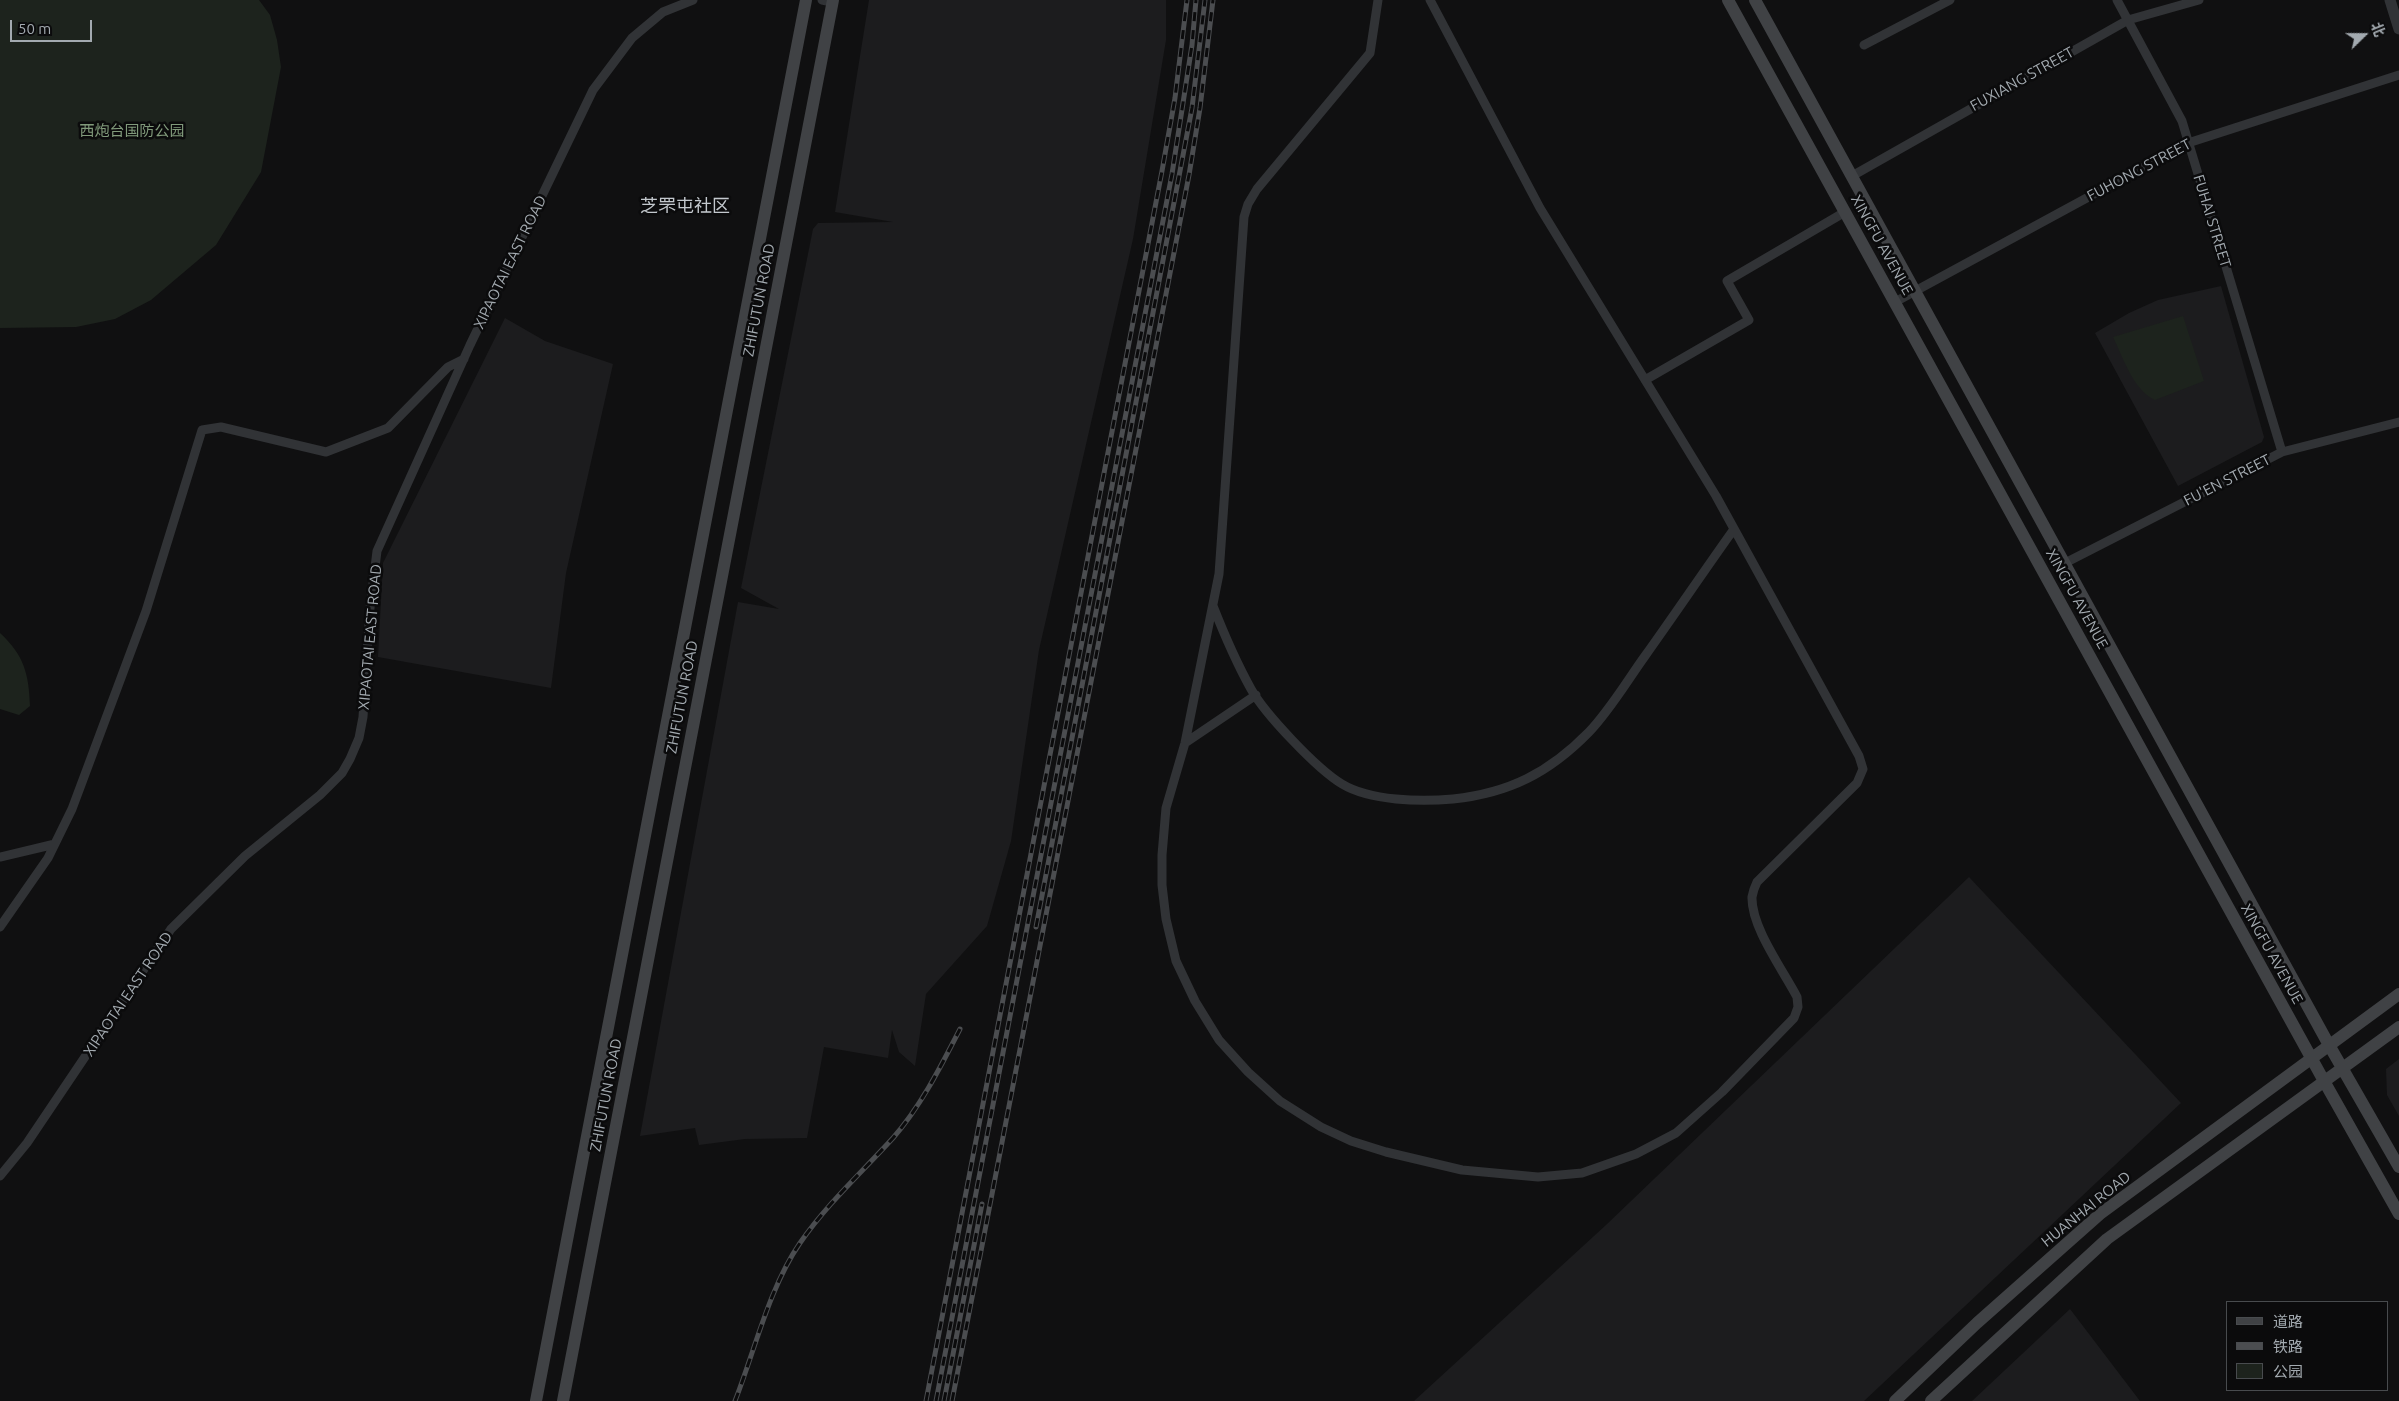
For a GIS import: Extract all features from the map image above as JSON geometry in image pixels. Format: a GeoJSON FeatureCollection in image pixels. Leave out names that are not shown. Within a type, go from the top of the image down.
{"type":"FeatureCollection","features":[{"type":"Feature","properties":{"kind":"main road","name":"ZHIFUTUN ROAD"},"geometry":{"type":"LineString","coordinates":[[536,1401],[806,0]]}},
{"type":"Feature","properties":{"kind":"main road","name":"XINGFU AVENUE"},"geometry":{"type":"LineString","coordinates":[[1728,0],[2399,1214]]}},
{"type":"Feature","properties":{"kind":"main road","name":"XINGFU AVENUE"},"geometry":{"type":"LineString","coordinates":[[1755,0],[2329,1046],[2399,1166]]}},
{"type":"Feature","properties":{"kind":"main road","name":"ZHIFUTUN ROAD"},"geometry":{"type":"LineString","coordinates":[[563,1401],[829,1]]}},
{"type":"Feature","properties":{"kind":"main road"},"geometry":{"type":"LineString","coordinates":[[2329,1046],[2399,994]]}},
{"type":"Feature","properties":{"kind":"main road"},"geometry":{"type":"LineString","coordinates":[[1931,1401],[2107,1239],[2399,1027]]}},
{"type":"Feature","properties":{"kind":"main road","name":"HUANHAI ROAD"},"geometry":{"type":"LineString","coordinates":[[1895,1401],[1978,1323],[2100,1214],[2329,1046]]}},
{"type":"Feature","properties":{"kind":"street","name":"XIPAOTAI EAST ROAD"},"geometry":{"type":"LineString","coordinates":[[0,1176],[27,1143],[171,929],[245,856],[320,795],[342,773],[359,738],[363,717],[369,617],[377,551],[464,359],[593,90],[632,38],[663,12],[693,0]]}},
{"type":"Feature","properties":{"kind":"street"},"geometry":{"type":"LineString","coordinates":[[1378,0],[1370,53],[1257,189],[1248,204],[1244,217],[1219,574],[1185,743],[1166,808],[1162,870],[1166,919],[1176,961],[1195,1002],[1219,1040],[1248,1072],[1280,1101],[1320,1126],[1351,1141],[1386,1152],[1462,1170],[1538,1177],[1582,1173],[1636,1154],[1676,1133],[1722,1092],[1794,1018],[1798,1006],[1797,997],[1759,926],[1754,913],[1752,895],[1757,882],[1856,783],[1863,769],[1859,756],[1734,529],[1540,208],[1430,0]]}},
{"type":"Feature","properties":{"kind":"street"},"geometry":{"type":"LineString","coordinates":[[1864,45],[1950,0]]}},
{"type":"Feature","properties":{"kind":"street","name":"FUHAI STREET"},"geometry":{"type":"LineString","coordinates":[[2117,0],[2182,121],[2282,452]]}},
{"type":"Feature","properties":{"kind":"street","name":"FUXIANG STREET"},"geometry":{"type":"LineString","coordinates":[[1852,176],[2128,20],[2200,0]]}},
{"type":"Feature","properties":{"kind":"street"},"geometry":{"type":"LineString","coordinates":[[2390,0],[2399,29]]}},
{"type":"Feature","properties":{"kind":"street","name":"FUHONG STREET"},"geometry":{"type":"LineString","coordinates":[[1895,302],[2188,143],[2399,75]]}},
{"type":"Feature","properties":{"kind":"street"},"geometry":{"type":"LineString","coordinates":[[1645,380],[1749,320],[1727,281],[1846,212]]}},
{"type":"Feature","properties":{"kind":"street"},"geometry":{"type":"LineString","coordinates":[[0,927],[48,858],[72,809],[146,611],[202,430],[221,427],[326,452],[388,428],[448,367],[464,359]]}},
{"type":"Feature","properties":{"kind":"street","name":"FU'EN STREET"},"geometry":{"type":"LineString","coordinates":[[2065,563],[2282,452],[2399,422]]}},
{"type":"Feature","properties":{"kind":"street"},"geometry":{"type":"LineString","coordinates":[[1212,606],[1230,648],[1256,696],[1312,760],[1343,785],[1381,797],[1426,801],[1495,793],[1526,780],[1547,768],[1589,732],[1626,684],[1734,529]]}},
{"type":"Feature","properties":{"kind":"street"},"geometry":{"type":"LineString","coordinates":[[1185,743],[1256,696]]}},
{"type":"Feature","properties":{"kind":"street"},"geometry":{"type":"LineString","coordinates":[[0,857],[55,844]]}},
{"type":"Feature","properties":{"kind":"shaded area"},"geometry":{"type":"Polygon","coordinates":[[[869,0],[1166,0],[1166,40],[1133,239],[1039,650],[1011,841],[987,926],[926,994],[915,1066],[899,1052],[892,1030],[888,1058],[824,1047],[807,1138],[745,1139],[699,1145],[695,1128],[640,1136],[738,602],[779,609],[741,588],[813,229],[818,223],[893,222],[835,212],[869,0]]]}},
{"type":"Feature","properties":{"kind":"shaded area"},"geometry":{"type":"Polygon","coordinates":[[[2221,286],[2264,437],[2262,442],[2178,486],[2095,333],[2129,313],[2158,300],[2221,286]]]}},
{"type":"Feature","properties":{"kind":"shaded area"},"geometry":{"type":"Polygon","coordinates":[[[505,318],[545,341],[613,364],[566,573],[551,688],[378,657],[383,563],[505,318]]]}},
{"type":"Feature","properties":{"kind":"shaded area"},"geometry":{"type":"Polygon","coordinates":[[[1969,877],[2181,1103],[1864,1401],[1414,1401],[1606,1225],[1969,877]]]}},
{"type":"Feature","properties":{"kind":"shaded area"},"geometry":{"type":"Polygon","coordinates":[[[2399,1059],[2399,1116],[2387,1095],[2386,1069],[2399,1059]]]}},
{"type":"Feature","properties":{"kind":"shaded area"},"geometry":{"type":"Polygon","coordinates":[[[2070,1309],[2140,1401],[1972,1401],[2070,1309]]]}},
{"type":"Feature","properties":{"kind":"green space","name":"西炮台国防公园"},"geometry":{"type":"Polygon","coordinates":[[[0,0],[259,0],[270,15],[277,40],[281,67],[261,172],[216,245],[151,300],[115,319],[76,327],[0,328],[0,0]]]}},
{"type":"Feature","properties":{"kind":"green space"},"geometry":{"type":"Polygon","coordinates":[[[2183,316],[2204,381],[2155,400],[2147,395],[2135,381],[2113,337],[2183,316]]]}},
{"type":"Feature","properties":{"kind":"green space"},"geometry":{"type":"Polygon","coordinates":[[[0,633],[15,649],[24,666],[30,706],[19,715],[0,709],[0,633]]]}},
{"type":"Feature","properties":{"kind":"railway"},"geometry":{"type":"LineString","coordinates":[[926,1401],[1162,171],[1175,98],[1187,0]]}},
{"type":"Feature","properties":{"kind":"railway"},"geometry":{"type":"LineString","coordinates":[[936,1401],[1172,174],[1192,45],[1196,0]]}},
{"type":"Feature","properties":{"kind":"railway"},"geometry":{"type":"LineString","coordinates":[[1036,927],[1192,108],[1205,0]]}},
{"type":"Feature","properties":{"kind":"railway"},"geometry":{"type":"LineString","coordinates":[[952,1401],[1189,175],[1200,108],[1213,0]]}},
{"type":"Feature","properties":{"kind":"railway"},"geometry":{"type":"LineString","coordinates":[[735,1401],[771,1299],[789,1261],[821,1215],[893,1138],[913,1113],[960,1029]]}},
{"type":"Feature","properties":{"kind":"railway"},"geometry":{"type":"LineString","coordinates":[[944,1401],[982,1204]]}},
{"type":"Feature","properties":{"kind":"district","name":"芝罘屯社区"},"geometry":{"type":"Point","coordinates":[685,206]}}]}
